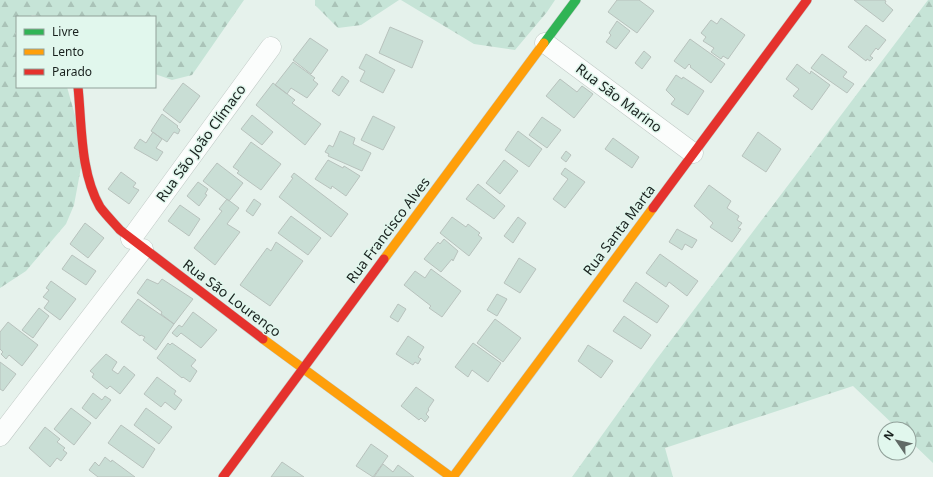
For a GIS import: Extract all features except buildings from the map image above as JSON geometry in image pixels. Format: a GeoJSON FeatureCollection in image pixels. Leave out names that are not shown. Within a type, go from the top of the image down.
{"type":"FeatureCollection","features":[{"type":"Feature","properties":{"kind":"street","name":"Rua Francisco Alves"},"geometry":{"type":"LineString","coordinates":[[223,477],[576,0]]}},
{"type":"Feature","properties":{"kind":"street","name":"Rua Santa Marta"},"geometry":{"type":"LineString","coordinates":[[452,477],[807,0]]}},
{"type":"Feature","properties":{"kind":"street","name":"Rua São Marino"},"geometry":{"type":"LineString","coordinates":[[544,43],[693,153]]}},
{"type":"Feature","properties":{"kind":"street","name":"Rua São João Clímaco"},"geometry":{"type":"LineString","coordinates":[[0,436],[137,244],[271,47]]}},
{"type":"Feature","properties":{"kind":"street","name":"Rua São Lourenço"},"geometry":{"type":"LineString","coordinates":[[78,88],[85,152],[94,191],[107,216],[137,244],[452,477]]}},
{"type":"Feature","properties":{"kind":"green space"},"geometry":{"type":"Polygon","coordinates":[[[0,0],[244,0],[192,75],[172,80],[156,74],[156,16],[16,16],[16,88],[67,88],[76,119],[82,162],[74,205],[66,224],[26,271],[0,288],[0,0]]]}},
{"type":"Feature","properties":{"kind":"green space"},"geometry":{"type":"Polygon","coordinates":[[[315,0],[399,0],[361,25],[338,28],[315,5],[315,0]]]}},
{"type":"Feature","properties":{"kind":"green space"},"geometry":{"type":"Polygon","coordinates":[[[401,0],[555,0],[547,12],[515,50],[474,44],[401,0]]]}},
{"type":"Feature","properties":{"kind":"green space"},"geometry":{"type":"Polygon","coordinates":[[[928,0],[933,0],[933,463],[917,448],[917,421],[890,421],[853,386],[665,448],[673,477],[572,477],[656,360],[928,0]]]}},
{"type":"Feature","properties":{"kind":"traffic: fast"},"geometry":{"type":"LineString","coordinates":[[544,43],[576,0]]}},
{"type":"Feature","properties":{"kind":"traffic: slow"},"geometry":{"type":"LineString","coordinates":[[384,259],[544,43]]}},
{"type":"Feature","properties":{"kind":"traffic: slow"},"geometry":{"type":"LineString","coordinates":[[453,477],[653,208]]}},
{"type":"Feature","properties":{"kind":"traffic: slow"},"geometry":{"type":"LineString","coordinates":[[263,339],[451,477]]}},
{"type":"Feature","properties":{"kind":"traffic: jam"},"geometry":{"type":"LineString","coordinates":[[653,208],[807,0]]}},
{"type":"Feature","properties":{"kind":"traffic: jam"},"geometry":{"type":"LineString","coordinates":[[78,88],[85,164],[93,193],[100,207],[120,230],[263,339]]}},
{"type":"Feature","properties":{"kind":"traffic: jam"},"geometry":{"type":"LineString","coordinates":[[223,477],[384,259]]}}]}
